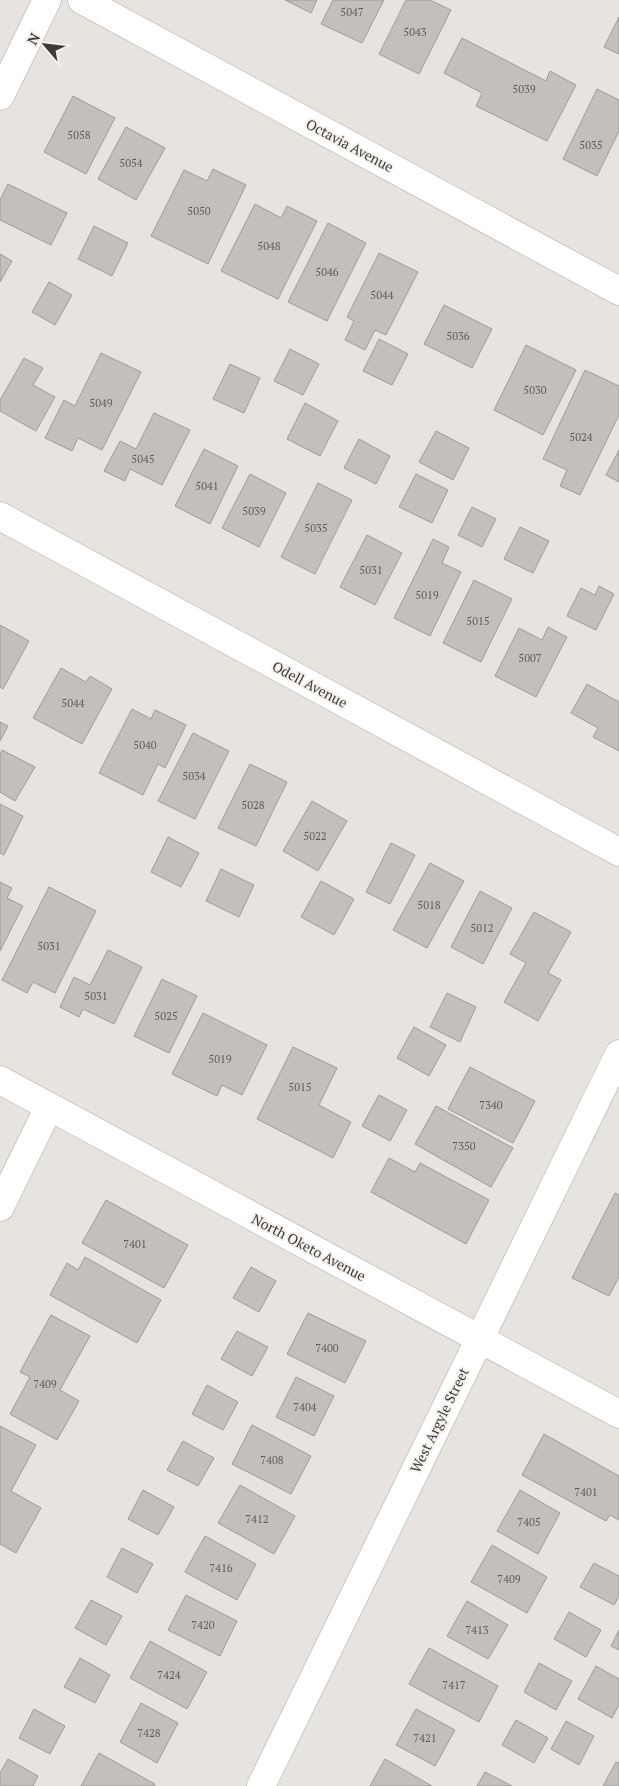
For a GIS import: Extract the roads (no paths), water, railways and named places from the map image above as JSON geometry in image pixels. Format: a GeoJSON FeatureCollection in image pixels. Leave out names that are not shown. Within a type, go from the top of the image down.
{"type":"FeatureCollection","features":[{"type":"Feature","properties":{"kind":"street"},"geometry":{"type":"LineString","coordinates":[[0,96],[47,0]]}},
{"type":"Feature","properties":{"kind":"street","name":"Octavia Avenue"},"geometry":{"type":"LineString","coordinates":[[82,0],[619,291]]}},
{"type":"Feature","properties":{"kind":"street","name":"Odell Avenue"},"geometry":{"type":"LineString","coordinates":[[0,516],[619,852]]}},
{"type":"Feature","properties":{"kind":"street","name":"West Argyle Street"},"geometry":{"type":"LineString","coordinates":[[261,1786],[619,1054]]}},
{"type":"Feature","properties":{"kind":"street","name":"North Oketo Avenue"},"geometry":{"type":"LineString","coordinates":[[0,1080],[619,1414]]}},
{"type":"Feature","properties":{"kind":"street"},"geometry":{"type":"LineString","coordinates":[[0,1207],[49,1106]]}}]}
